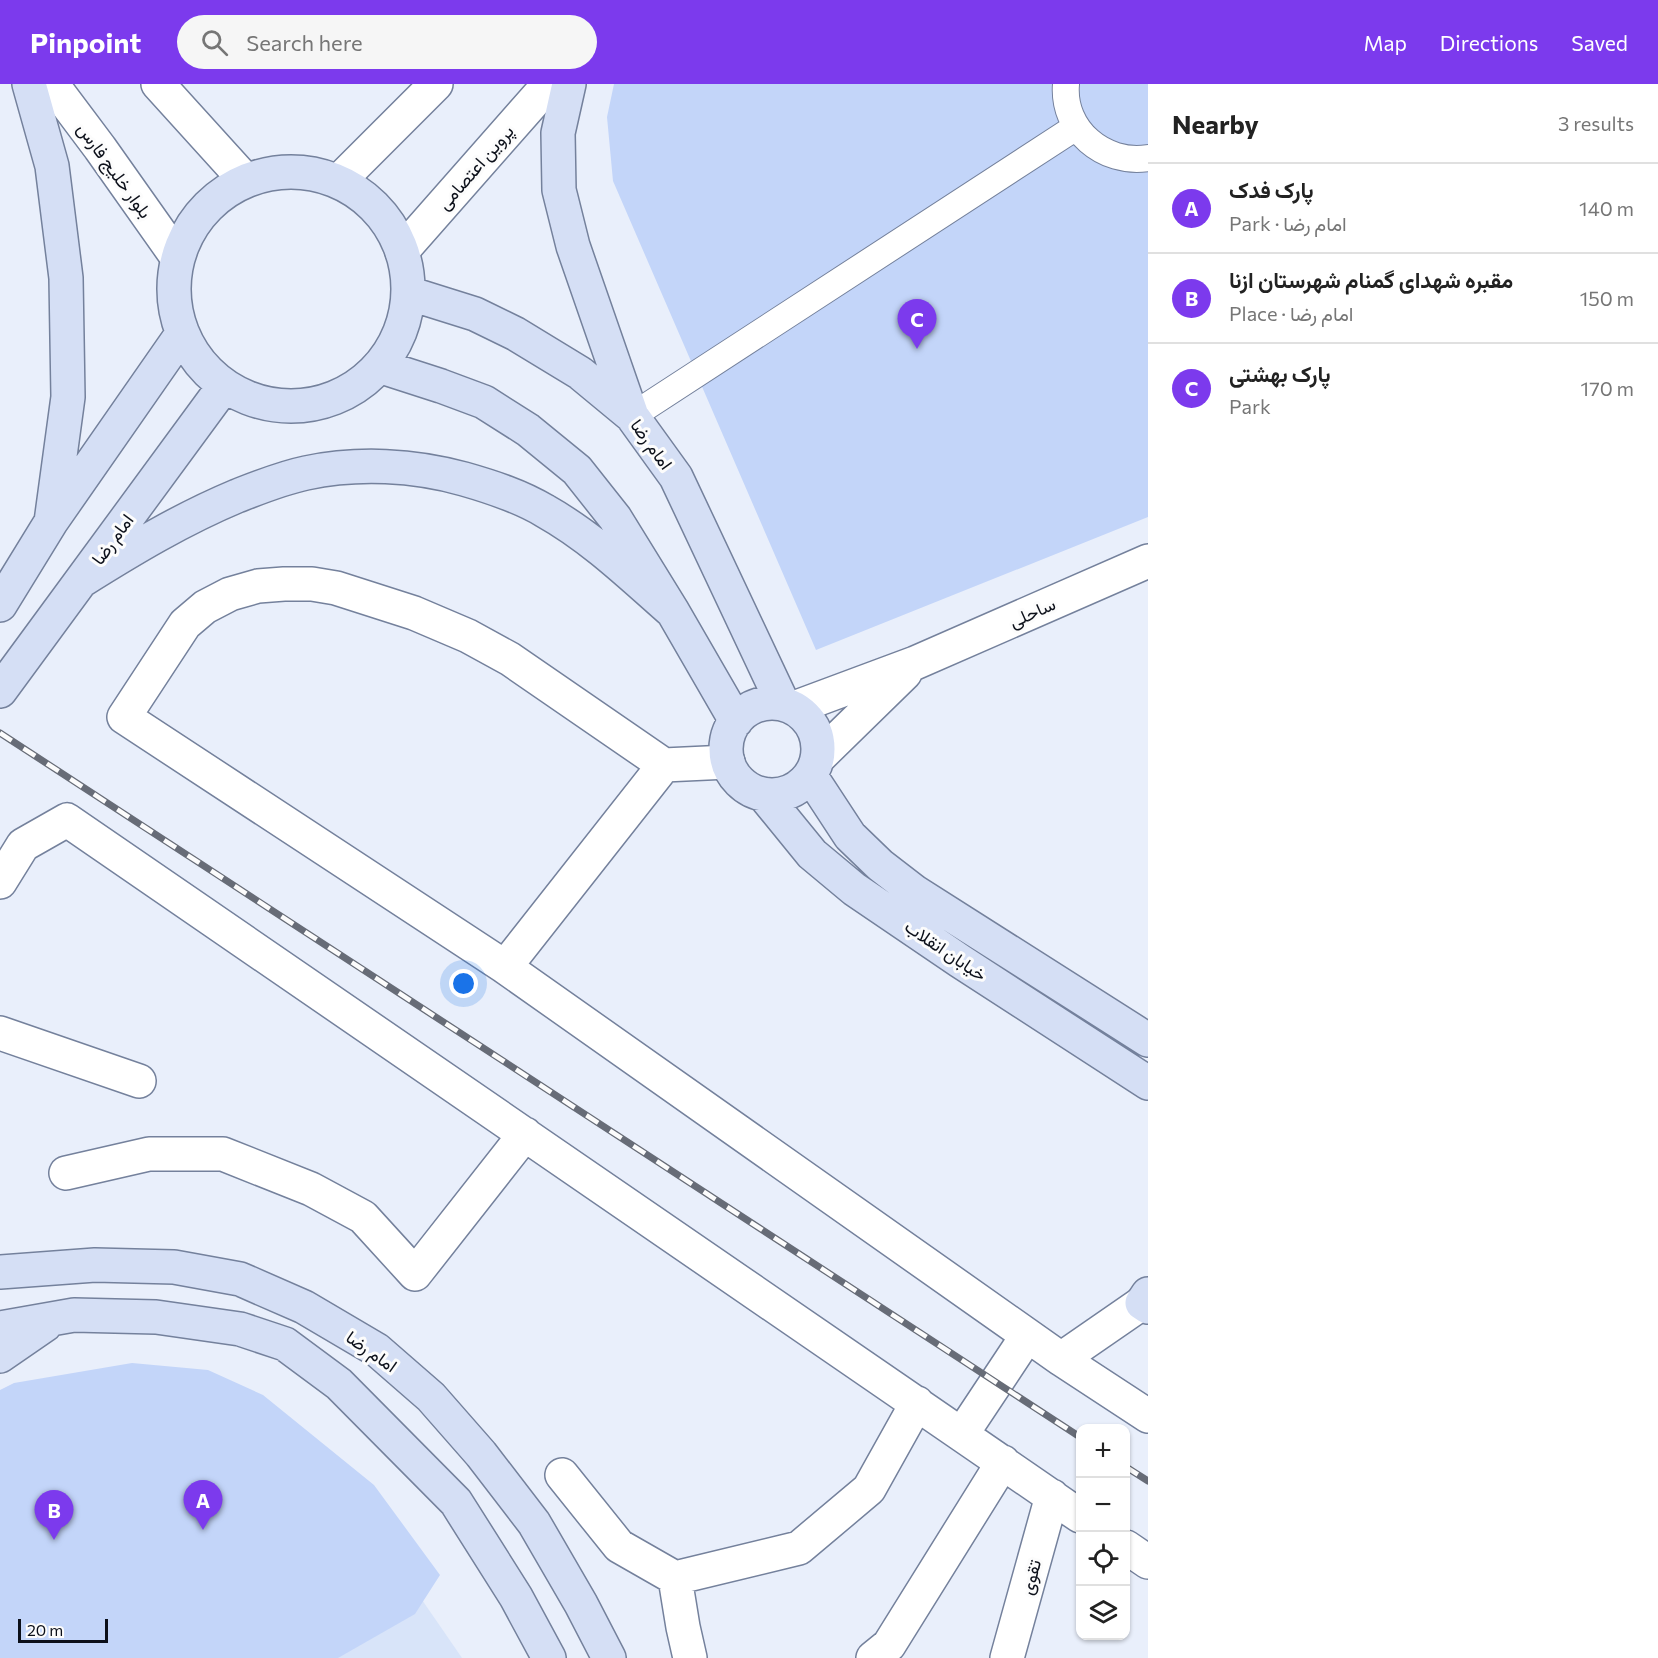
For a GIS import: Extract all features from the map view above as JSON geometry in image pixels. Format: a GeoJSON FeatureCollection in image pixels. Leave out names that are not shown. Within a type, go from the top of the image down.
{"type":"FeatureCollection","features":[{"type":"Feature","properties":{"kind":"main road"},"geometry":{"type":"LineString","coordinates":[[29,84],[52,166],[66,278],[68,397],[51,522]]}},
{"type":"Feature","properties":{"kind":"main road"},"geometry":{"type":"LineString","coordinates":[[568,84],[558,133],[559,190],[573,246],[632,416]]}},
{"type":"Feature","properties":{"kind":"main road"},"geometry":{"type":"LineString","coordinates":[[292,171],[316,173],[339,181],[366,198],[388,222],[402,251],[407,271],[408,293],[404,319],[394,345],[379,366],[358,386],[333,399],[305,406],[277,406],[249,399],[224,386],[199,363],[182,334],[173,296],[177,257],[184,237],[210,203],[226,190],[245,180],[268,173],[292,171]]}},
{"type":"Feature","properties":{"kind":"main road","name":"امام رضا"},"geometry":{"type":"LineString","coordinates":[[408,293],[475,314],[516,334],[580,373],[632,416],[676,477],[788,706]]}},
{"type":"Feature","properties":{"kind":"main road"},"geometry":{"type":"LineString","coordinates":[[0,605],[51,522],[182,334]]}},
{"type":"Feature","properties":{"kind":"main road"},"geometry":{"type":"LineString","coordinates":[[379,366],[484,402],[528,430],[577,470],[615,518],[736,721]]}},
{"type":"Feature","properties":{"kind":"main road","name":"امام رضا"},"geometry":{"type":"LineString","coordinates":[[0,691],[224,386]]}},
{"type":"Feature","properties":{"kind":"main road"},"geometry":{"type":"LineString","coordinates":[[81,581],[148,540],[210,508],[270,483],[307,473],[341,469],[400,467],[441,473],[494,488],[543,510],[592,541],[673,612]]}},
{"type":"Feature","properties":{"kind":"main road"},"geometry":{"type":"LineString","coordinates":[[770,703],[788,706],[806,717],[814,729],[818,743],[814,767],[798,788],[781,794],[763,794],[741,783],[734,773],[728,762],[726,749],[728,736],[736,721],[757,705],[770,703]]}},
{"type":"Feature","properties":{"kind":"main road","name":"خیابان انقلاب"},"geometry":{"type":"LineString","coordinates":[[814,767],[850,836],[880,866],[915,892],[1148,1040]]}},
{"type":"Feature","properties":{"kind":"main road","name":"خیابان انقلاب"},"geometry":{"type":"LineString","coordinates":[[763,794],[812,854],[854,889],[1148,1083]]}},
{"type":"Feature","properties":{"kind":"main road","name":"امام رضا"},"geometry":{"type":"LineString","coordinates":[[0,1272],[95,1265],[174,1267],[240,1279],[304,1307],[377,1350],[431,1397],[481,1454],[534,1523],[609,1658]]}},
{"type":"Feature","properties":{"kind":"main road"},"geometry":{"type":"LineString","coordinates":[[0,1328],[74,1315],[156,1317],[240,1329],[285,1344],[339,1384],[456,1502],[516,1597],[549,1658]]}},
{"type":"Feature","properties":{"kind":"main road"},"geometry":{"type":"LineString","coordinates":[[0,1356],[54,1318]]}},
{"type":"Feature","properties":{"kind":"street","name":"بلوار خلیج فارس"},"geometry":{"type":"LineString","coordinates":[[52,84],[177,257]]}},
{"type":"Feature","properties":{"kind":"street"},"geometry":{"type":"LineString","coordinates":[[158,84],[245,180]]}},
{"type":"Feature","properties":{"kind":"street"},"geometry":{"type":"LineString","coordinates":[[339,181],[436,84]]}},
{"type":"Feature","properties":{"kind":"street","name":"پروین اعتصامی"},"geometry":{"type":"LineString","coordinates":[[402,251],[549,84]]}},
{"type":"Feature","properties":{"kind":"street"},"geometry":{"type":"LineString","coordinates":[[1066,84],[1069,110],[1076,127],[1088,141],[1103,152],[1120,158],[1138,160],[1148,158]]}},
{"type":"Feature","properties":{"kind":"street"},"geometry":{"type":"LineString","coordinates":[[632,416],[1076,127]]}},
{"type":"Feature","properties":{"kind":"street","name":"ساحلی"},"geometry":{"type":"LineString","coordinates":[[788,706],[915,663],[1148,561]]}},
{"type":"Feature","properties":{"kind":"street"},"geometry":{"type":"LineString","coordinates":[[728,762],[663,765],[510,659],[468,636],[414,613],[336,588],[312,584],[258,586],[230,594],[205,607],[185,624],[124,717],[505,967],[1027,1336],[1148,1416]]}},
{"type":"Feature","properties":{"kind":"street"},"geometry":{"type":"LineString","coordinates":[[814,767],[915,663]]}},
{"type":"Feature","properties":{"kind":"street"},"geometry":{"type":"LineString","coordinates":[[505,967],[663,765]]}},
{"type":"Feature","properties":{"kind":"street"},"geometry":{"type":"LineString","coordinates":[[0,882],[23,845],[67,820],[1076,1513]]}},
{"type":"Feature","properties":{"kind":"street"},"geometry":{"type":"LineString","coordinates":[[0,1033],[139,1081]]}},
{"type":"Feature","properties":{"kind":"street"},"geometry":{"type":"LineString","coordinates":[[66,1173],[148,1154],[223,1154],[311,1189],[363,1217],[415,1274],[525,1134]]}},
{"type":"Feature","properties":{"kind":"street"},"geometry":{"type":"LineString","coordinates":[[1061,1359],[1146,1302]]}},
{"type":"Feature","properties":{"kind":"street"},"geometry":{"type":"LineString","coordinates":[[962,1434],[1027,1336]]}},
{"type":"Feature","properties":{"kind":"street"},"geometry":{"type":"LineString","coordinates":[[562,1475],[620,1546],[675,1578],[799,1548],[869,1489],[916,1403]]}},
{"type":"Feature","properties":{"kind":"street"},"geometry":{"type":"LineString","coordinates":[[873,1658],[890,1645],[1003,1462]]}},
{"type":"Feature","properties":{"kind":"street","name":"تقوی"},"geometry":{"type":"LineString","coordinates":[[1007,1658],[1052,1496]]}},
{"type":"Feature","properties":{"kind":"street"},"geometry":{"type":"LineString","coordinates":[[1130,1549],[1148,1562]]}},
{"type":"Feature","properties":{"kind":"street"},"geometry":{"type":"LineString","coordinates":[[675,1578],[690,1658]]}},
{"type":"Feature","properties":{"kind":"shaded area"},"geometry":{"type":"Polygon","coordinates":[[[614,84],[1148,84],[1148,517],[816,650],[613,181],[607,117],[614,84]]]}},
{"type":"Feature","properties":{"kind":"shaded area"},"geometry":{"type":"Polygon","coordinates":[[[132,1363],[208,1370],[263,1395],[374,1485],[440,1575],[415,1614],[338,1658],[0,1658],[0,1390],[14,1383],[132,1363]]]}},
{"type":"Feature","properties":{"kind":"shaded area"},"geometry":{"type":"Polygon","coordinates":[[[409,1581],[462,1658],[305,1658],[409,1581]]]}},
{"type":"Feature","properties":{"kind":"railway"},"geometry":{"type":"LineString","coordinates":[[0,733],[1076,1434]]}},
{"type":"Feature","properties":{"kind":"railway"},"geometry":{"type":"LineString","coordinates":[[1130,1470],[1148,1481]]}},
{"type":"Feature","properties":{"kind":"place","name":"پارک بهشتی"},"geometry":{"type":"Point","coordinates":[917,349]}},
{"type":"Feature","properties":{"kind":"place","name":"پارک فدک"},"geometry":{"type":"Point","coordinates":[203,1530]}},
{"type":"Feature","properties":{"kind":"place","name":"مقبره شهدای گمنام شهرستان ازنا"},"geometry":{"type":"Point","coordinates":[54,1540]}}]}
